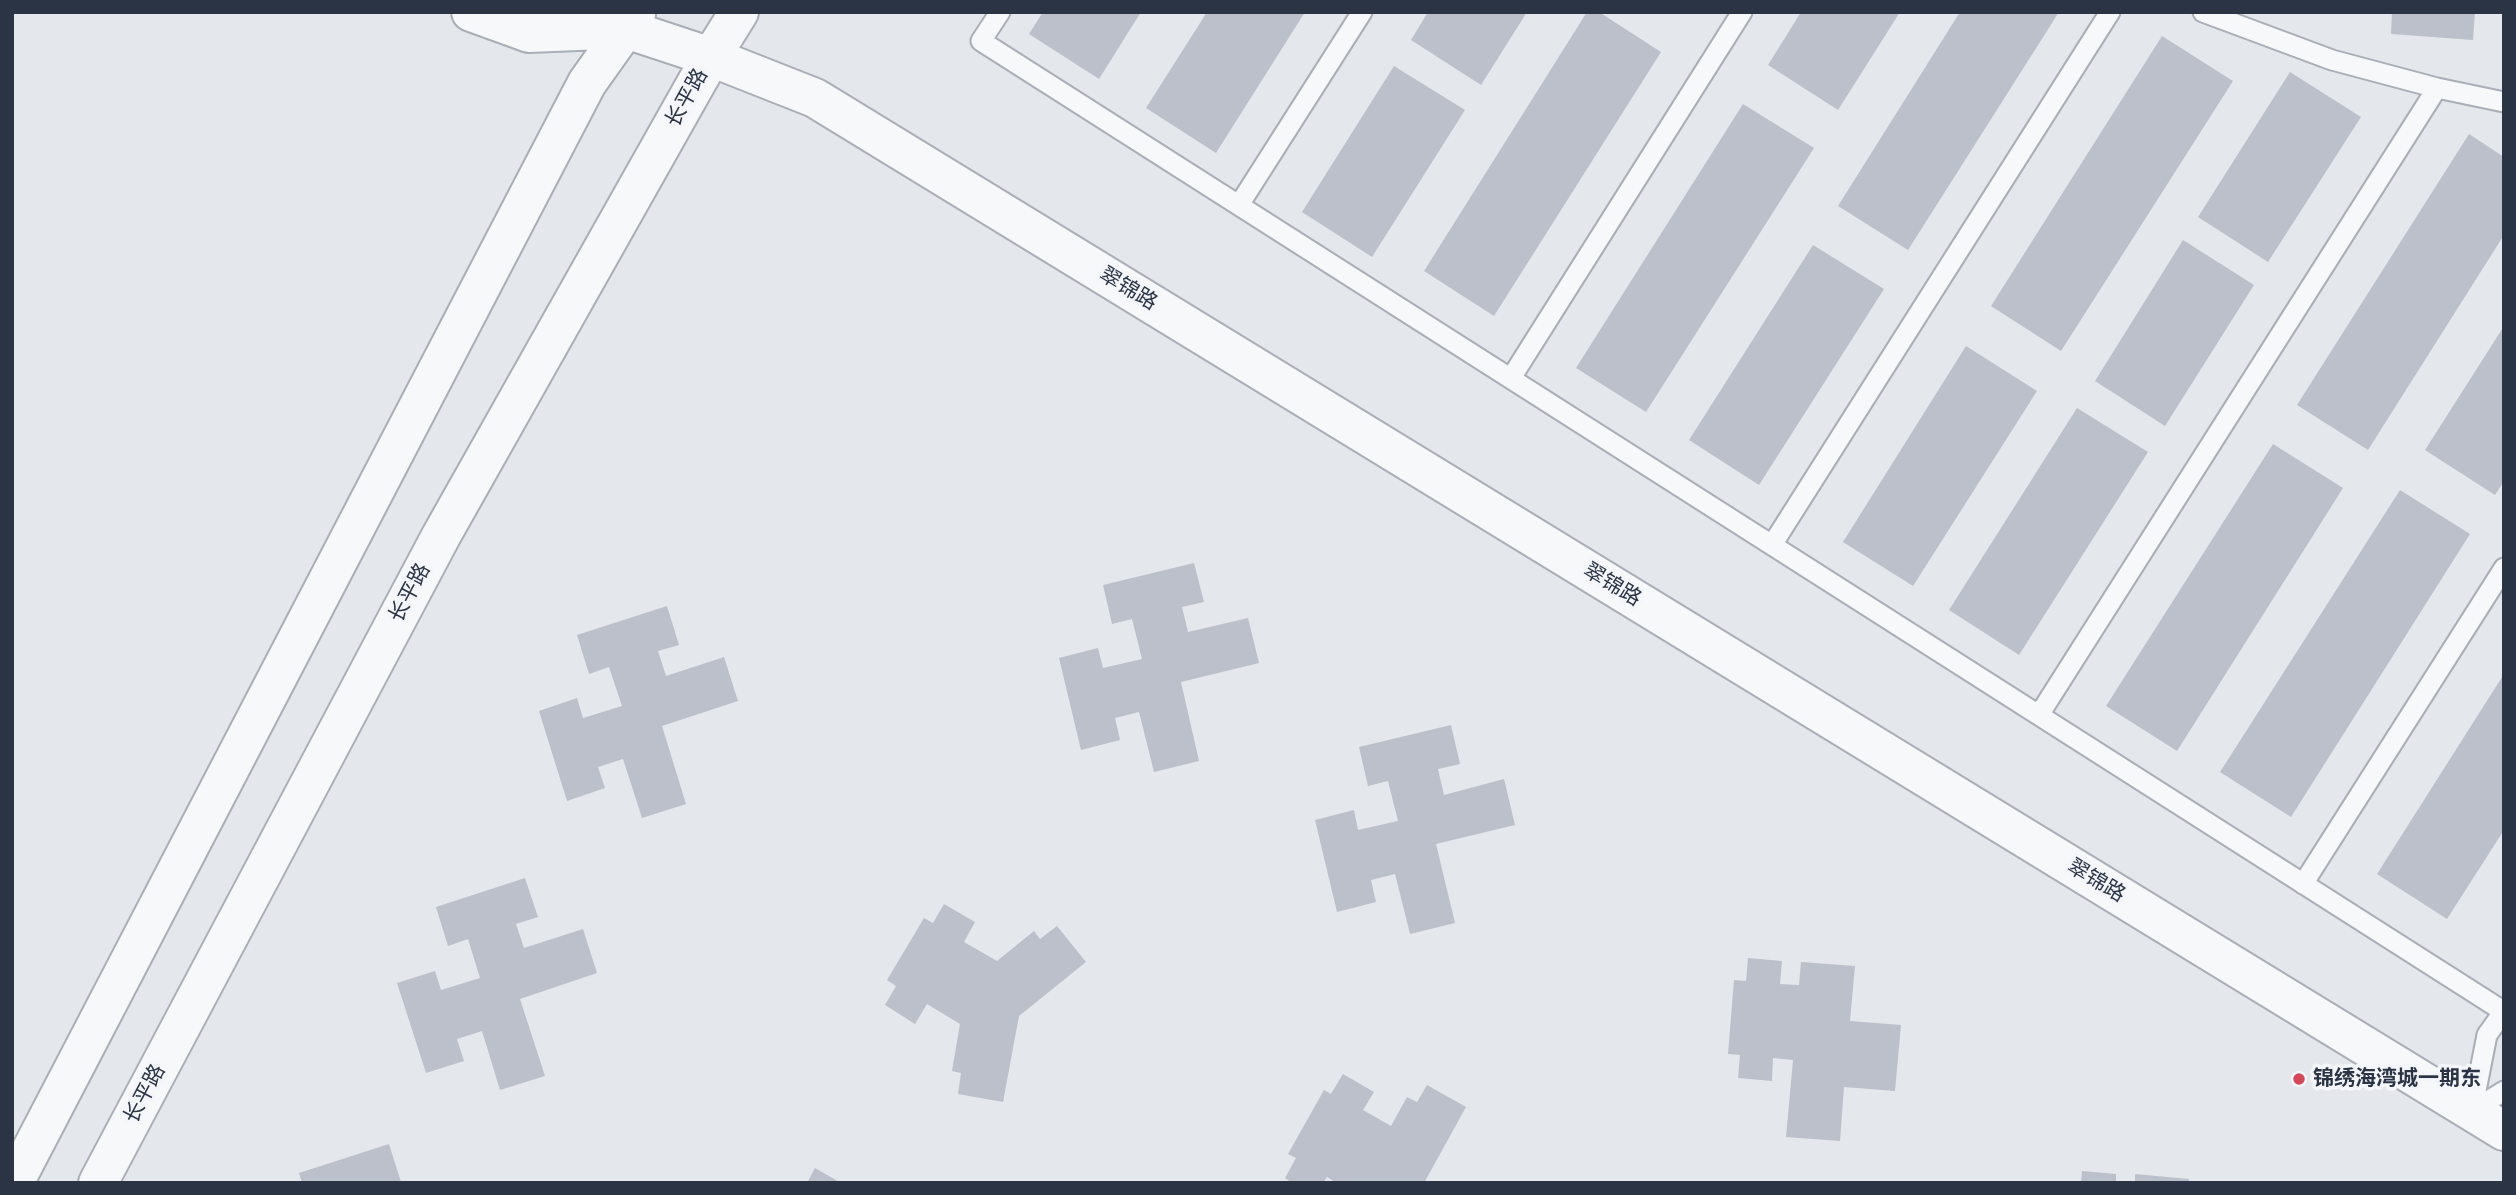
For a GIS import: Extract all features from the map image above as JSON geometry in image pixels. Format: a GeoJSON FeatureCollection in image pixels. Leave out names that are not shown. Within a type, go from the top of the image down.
{"type":"FeatureCollection","features":[{"type":"Feature","properties":{"kind":"street"},"geometry":{"type":"LineString","coordinates":[[471,12],[529,33],[624,18]]}},
{"type":"Feature","properties":{"kind":"street","name":"长平路"},"geometry":{"type":"LineString","coordinates":[[98,1183],[441,536],[739,12]]}},
{"type":"Feature","properties":{"kind":"street"},"geometry":{"type":"LineString","coordinates":[[14,1183],[587,83],[624,18]]}},
{"type":"Feature","properties":{"kind":"street","name":"翠锦路"},"geometry":{"type":"LineString","coordinates":[[624,18],[711,57],[815,98],[2488,1101],[2504,1131]]}},
{"type":"Feature","properties":{"kind":"lane"},"geometry":{"type":"LineString","coordinates":[[1000,12],[981,41],[2504,1011],[2487,1035],[2488,1101]]}},
{"type":"Feature","properties":{"kind":"lane"},"geometry":{"type":"LineString","coordinates":[[1239,205],[1362,12]]}},
{"type":"Feature","properties":{"kind":"lane"},"geometry":{"type":"LineString","coordinates":[[1511,378],[1742,12]]}},
{"type":"Feature","properties":{"kind":"lane"},"geometry":{"type":"LineString","coordinates":[[1772,545],[2109,12]]}},
{"type":"Feature","properties":{"kind":"lane"},"geometry":{"type":"LineString","coordinates":[[2203,12],[2332,60],[2437,88],[2504,102]]}},
{"type":"Feature","properties":{"kind":"lane"},"geometry":{"type":"LineString","coordinates":[[2039,715],[2437,88]]}},
{"type":"Feature","properties":{"kind":"lane"},"geometry":{"type":"LineString","coordinates":[[2303,884],[2504,568]]}},
{"type":"Feature","properties":{"kind":"building"},"geometry":{"type":"Polygon","coordinates":[[[1043,12],[1141,12],[1099,79],[1029,34],[1043,12]]]}},
{"type":"Feature","properties":{"kind":"building"},"geometry":{"type":"Polygon","coordinates":[[[1207,12],[1305,12],[1216,153],[1146,108],[1207,12]]]}},
{"type":"Feature","properties":{"kind":"building"},"geometry":{"type":"Polygon","coordinates":[[[1428,12],[1527,12],[1481,85],[1411,40],[1428,12]]]}},
{"type":"Feature","properties":{"kind":"building"},"geometry":{"type":"Polygon","coordinates":[[[1587,12],[1599,12],[1661,52],[1494,316],[1424,271],[1587,12]]]}},
{"type":"Feature","properties":{"kind":"building"},"geometry":{"type":"Polygon","coordinates":[[[1801,12],[1900,12],[1838,110],[1768,65],[1801,12]]]}},
{"type":"Feature","properties":{"kind":"building"},"geometry":{"type":"Polygon","coordinates":[[[1960,12],[2059,12],[1908,250],[1838,206],[1960,12]]]}},
{"type":"Feature","properties":{"kind":"building"},"geometry":{"type":"Polygon","coordinates":[[[2392,12],[2475,12],[2473,40],[2391,34],[2392,12]]]}},
{"type":"Feature","properties":{"kind":"building"},"geometry":{"type":"Polygon","coordinates":[[[2162,36],[2233,81],[2061,351],[1991,306],[2162,36]]]}},
{"type":"Feature","properties":{"kind":"building"},"geometry":{"type":"Polygon","coordinates":[[[1394,66],[1465,110],[1372,257],[1302,212],[1394,66]]]}},
{"type":"Feature","properties":{"kind":"building"},"geometry":{"type":"Polygon","coordinates":[[[2290,72],[2361,117],[2268,262],[2198,217],[2290,72]]]}},
{"type":"Feature","properties":{"kind":"building"},"geometry":{"type":"Polygon","coordinates":[[[1743,104],[1814,148],[1646,412],[1576,368],[1743,104]]]}},
{"type":"Feature","properties":{"kind":"building"},"geometry":{"type":"Polygon","coordinates":[[[2469,134],[2504,157],[2504,235],[2368,450],[2297,405],[2469,134]]]}},
{"type":"Feature","properties":{"kind":"building"},"geometry":{"type":"Polygon","coordinates":[[[2183,240],[2254,285],[2165,426],[2095,381],[2183,240]]]}},
{"type":"Feature","properties":{"kind":"building"},"geometry":{"type":"Polygon","coordinates":[[[1813,245],[1884,289],[1759,485],[1689,440],[1813,245]]]}},
{"type":"Feature","properties":{"kind":"building"},"geometry":{"type":"Polygon","coordinates":[[[2504,326],[2504,481],[2495,495],[2425,450],[2504,326]]]}},
{"type":"Feature","properties":{"kind":"building"},"geometry":{"type":"Polygon","coordinates":[[[1966,346],[2037,391],[1913,586],[1843,542],[1966,346]]]}},
{"type":"Feature","properties":{"kind":"building"},"geometry":{"type":"Polygon","coordinates":[[[2077,408],[2148,452],[2019,655],[1949,610],[2077,408]]]}},
{"type":"Feature","properties":{"kind":"building"},"geometry":{"type":"Polygon","coordinates":[[[2273,444],[2343,488],[2177,751],[2106,706],[2273,444]]]}},
{"type":"Feature","properties":{"kind":"building"},"geometry":{"type":"Polygon","coordinates":[[[2400,490],[2470,534],[2291,817],[2220,772],[2400,490]]]}},
{"type":"Feature","properties":{"kind":"building"},"geometry":{"type":"Polygon","coordinates":[[[1194,563],[1204,602],[1182,607],[1188,632],[1248,618],[1259,663],[1181,682],[1199,761],[1154,772],[1139,712],[1115,718],[1120,740],[1081,750],[1059,658],[1098,648],[1103,668],[1142,659],[1132,619],[1112,624],[1103,585],[1194,563]]]}},
{"type":"Feature","properties":{"kind":"building"},"geometry":{"type":"Polygon","coordinates":[[[667,606],[679,645],[658,651],[666,676],[724,657],[738,701],[662,726],[686,804],[642,818],[623,759],[598,767],[605,788],[567,801],[539,711],[577,698],[583,718],[622,706],[609,667],[589,674],[577,635],[667,606]]]}},
{"type":"Feature","properties":{"kind":"building"},"geometry":{"type":"Polygon","coordinates":[[[2504,674],[2504,830],[2447,919],[2377,874],[2504,674]]]}},
{"type":"Feature","properties":{"kind":"building"},"geometry":{"type":"Polygon","coordinates":[[[1451,725],[1460,764],[1438,769],[1444,795],[1504,779],[1515,825],[1436,844],[1455,923],[1410,934],[1395,874],[1371,880],[1376,902],[1337,912],[1315,820],[1354,810],[1358,830],[1398,821],[1388,781],[1368,786],[1359,747],[1451,725]]]}},
{"type":"Feature","properties":{"kind":"building"},"geometry":{"type":"Polygon","coordinates":[[[525,878],[538,917],[516,924],[524,948],[583,929],[597,973],[520,999],[545,1076],[500,1090],[482,1031],[457,1039],[464,1061],[426,1073],[397,983],[435,971],[441,990],[480,978],[468,939],[448,946],[436,907],[525,878]]]}},
{"type":"Feature","properties":{"kind":"building"},"geometry":{"type":"Polygon","coordinates":[[[944,904],[975,922],[964,942],[997,961],[1034,931],[1040,939],[1057,926],[1086,962],[1019,1016],[1003,1102],[958,1094],[961,1073],[952,1071],[960,1024],[927,1004],[915,1024],[885,1005],[896,986],[887,980],[924,918],[933,923],[944,904]]]}},
{"type":"Feature","properties":{"kind":"building"},"geometry":{"type":"Polygon","coordinates":[[[1748,958],[1782,961],[1780,984],[1799,985],[1801,962],[1855,966],[1850,1021],[1901,1025],[1895,1091],[1844,1087],[1840,1141],[1786,1137],[1793,1060],[1773,1058],[1772,1081],[1738,1078],[1740,1055],[1728,1054],[1734,980],[1746,981],[1748,958]]]}},
{"type":"Feature","properties":{"kind":"building"},"geometry":{"type":"Polygon","coordinates":[[[1343,1074],[1374,1092],[1363,1110],[1391,1126],[1407,1097],[1417,1102],[1427,1085],[1466,1107],[1424,1183],[1337,1183],[1327,1177],[1323,1183],[1292,1183],[1285,1178],[1296,1158],[1288,1154],[1324,1090],[1331,1094],[1343,1074]]]}},
{"type":"Feature","properties":{"kind":"building"},"geometry":{"type":"Polygon","coordinates":[[[389,1144],[401,1182],[302,1183],[299,1173],[389,1144]]]}},
{"type":"Feature","properties":{"kind":"building"},"geometry":{"type":"Polygon","coordinates":[[[815,1168],[841,1183],[807,1183],[815,1168]]]}},
{"type":"Feature","properties":{"kind":"building"},"geometry":{"type":"Polygon","coordinates":[[[2082,1171],[2116,1174],[2116,1183],[2081,1183],[2082,1171]]]}},
{"type":"Feature","properties":{"kind":"building"},"geometry":{"type":"Polygon","coordinates":[[[2135,1174],[2189,1179],[2189,1183],[2135,1183],[2135,1174]]]}},
{"type":"Feature","properties":{"kind":"place","name":"锦绣海湾城一期东"},"geometry":{"type":"Point","coordinates":[2299,1079]}}]}
